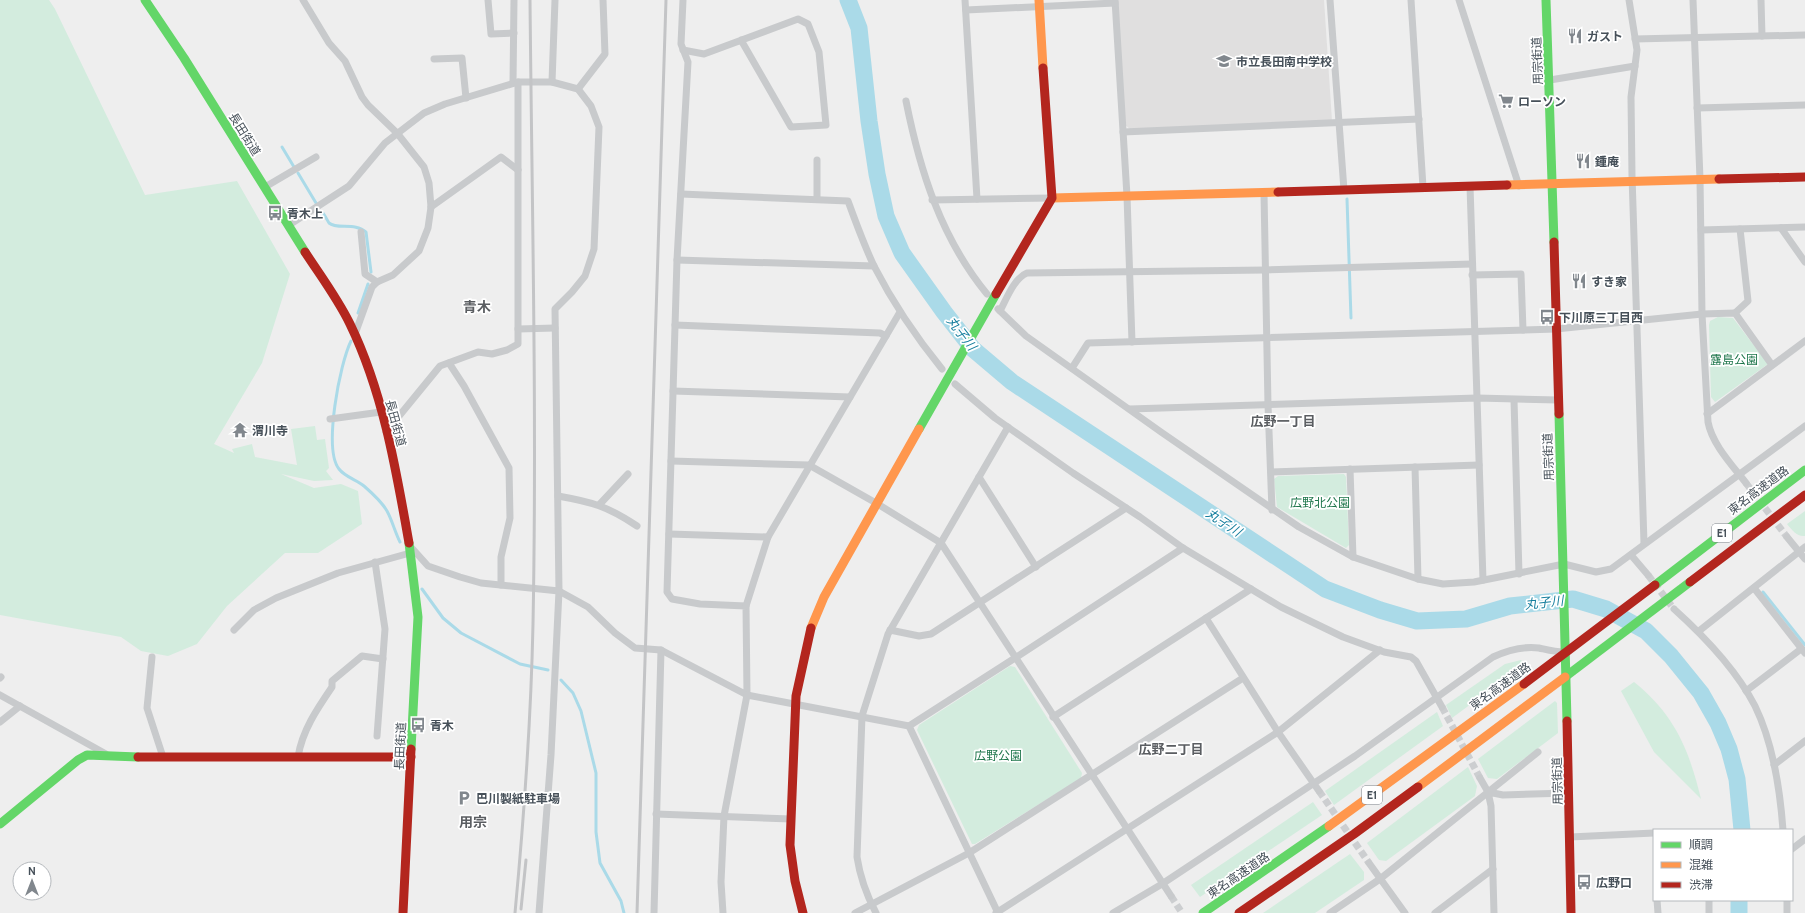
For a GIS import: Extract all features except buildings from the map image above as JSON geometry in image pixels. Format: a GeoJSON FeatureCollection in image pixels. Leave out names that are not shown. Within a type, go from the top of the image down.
{"type":"FeatureCollection","features":[{"type":"Feature","properties":{"kind":"main road","name":"長田街道"},"geometry":{"type":"LineString","coordinates":[[145,0],[289,225],[354,334],[361,350],[381,412],[399,488],[417,592],[418,617],[403,913]]}},
{"type":"Feature","properties":{"kind":"main road","name":"用宗街道"},"geometry":{"type":"LineString","coordinates":[[1546,0],[1550,80],[1558,400],[1564,564],[1571,913]]}},
{"type":"Feature","properties":{"kind":"main road"},"geometry":{"type":"LineString","coordinates":[[803,913],[790,845],[796,704],[800,670],[811,627],[824,597],[876,503],[1052,198],[1040,3]]}},
{"type":"Feature","properties":{"kind":"main road"},"geometry":{"type":"LineString","coordinates":[[1052,198],[1805,177]]}},
{"type":"Feature","properties":{"kind":"main road","name":"東名高速道路"},"geometry":{"type":"LineString","coordinates":[[1203,913],[1343,817],[1538,673],[1805,470]]}},
{"type":"Feature","properties":{"kind":"main road","name":"E1"},"geometry":{"type":"LineString","coordinates":[[1239,913],[1354,834],[1805,495]]}},
{"type":"Feature","properties":{"kind":"main road"},"geometry":{"type":"LineString","coordinates":[[0,824],[78,760],[87,755],[108,755],[128,758],[411,757]]}},
{"type":"Feature","properties":{"kind":"street"},"geometry":{"type":"LineString","coordinates":[[303,0],[330,43],[345,61],[362,97],[368,105],[397,133],[424,168],[429,184],[431,207],[428,228],[419,251],[393,275],[376,282],[372,287],[354,334]]}},
{"type":"Feature","properties":{"kind":"street"},"geometry":{"type":"LineString","coordinates":[[488,0],[491,34],[514,33]]}},
{"type":"Feature","properties":{"kind":"street"},"geometry":{"type":"LineString","coordinates":[[386,432],[440,366],[478,352],[492,354],[506,350],[518,344],[518,170],[514,0]]}},
{"type":"Feature","properties":{"kind":"street"},"geometry":{"type":"LineString","coordinates":[[552,82],[555,0]]}},
{"type":"Feature","properties":{"kind":"street"},"geometry":{"type":"LineString","coordinates":[[578,90],[605,54],[603,0]]}},
{"type":"Feature","properties":{"kind":"street"},"geometry":{"type":"LineString","coordinates":[[683,0],[681,44],[688,62],[674,325],[674,391],[667,592],[672,599],[700,604],[746,606]]}},
{"type":"Feature","properties":{"kind":"street"},"geometry":{"type":"LineString","coordinates":[[965,0],[977,199]]}},
{"type":"Feature","properties":{"kind":"street"},"geometry":{"type":"LineString","coordinates":[[1330,0],[1344,190]]}},
{"type":"Feature","properties":{"kind":"street"},"geometry":{"type":"LineString","coordinates":[[1411,0],[1423,187]]}},
{"type":"Feature","properties":{"kind":"street"},"geometry":{"type":"LineString","coordinates":[[1459,0],[1519,186]]}},
{"type":"Feature","properties":{"kind":"street"},"geometry":{"type":"LineString","coordinates":[[1629,0],[1637,50],[1631,97],[1632,182],[1644,543]]}},
{"type":"Feature","properties":{"kind":"street"},"geometry":{"type":"LineString","coordinates":[[1693,0],[1700,179],[1702,314],[1707,414],[1710,431],[1746,483]]}},
{"type":"Feature","properties":{"kind":"street"},"geometry":{"type":"LineString","coordinates":[[1761,0],[1762,36]]}},
{"type":"Feature","properties":{"kind":"street"},"geometry":{"type":"LineString","coordinates":[[966,10],[1040,3],[1115,1],[1127,196],[1132,342]]}},
{"type":"Feature","properties":{"kind":"street"},"geometry":{"type":"LineString","coordinates":[[683,50],[704,54],[741,40],[798,19],[808,24],[820,52],[826,125],[791,126],[741,40]]}},
{"type":"Feature","properties":{"kind":"street"},"geometry":{"type":"LineString","coordinates":[[1635,39],[1805,35]]}},
{"type":"Feature","properties":{"kind":"street"},"geometry":{"type":"LineString","coordinates":[[434,59],[462,58],[466,98]]}},
{"type":"Feature","properties":{"kind":"street"},"geometry":{"type":"LineString","coordinates":[[1550,80],[1635,66]]}},
{"type":"Feature","properties":{"kind":"street"},"geometry":{"type":"LineString","coordinates":[[289,225],[349,186],[385,143],[424,112],[466,98],[516,83],[552,82],[578,90],[591,106],[599,127],[594,249],[585,276],[555,309],[559,591],[551,755],[538,913]]}},
{"type":"Feature","properties":{"kind":"street"},"geometry":{"type":"LineString","coordinates":[[906,101],[912,131],[932,200],[954,247],[987,294]]}},
{"type":"Feature","properties":{"kind":"street"},"geometry":{"type":"LineString","coordinates":[[1697,108],[1805,105]]}},
{"type":"Feature","properties":{"kind":"street"},"geometry":{"type":"LineString","coordinates":[[1123,132],[1340,124],[1419,119]]}},
{"type":"Feature","properties":{"kind":"street"},"geometry":{"type":"LineString","coordinates":[[265,187],[316,157]]}},
{"type":"Feature","properties":{"kind":"street"},"geometry":{"type":"LineString","coordinates":[[431,207],[501,157],[518,170]]}},
{"type":"Feature","properties":{"kind":"street"},"geometry":{"type":"LineString","coordinates":[[817,160],[817,198]]}},
{"type":"Feature","properties":{"kind":"street"},"geometry":{"type":"LineString","coordinates":[[1470,186],[1483,580]]}},
{"type":"Feature","properties":{"kind":"street"},"geometry":{"type":"LineString","coordinates":[[1264,193],[1268,405],[1272,510]]}},
{"type":"Feature","properties":{"kind":"street"},"geometry":{"type":"LineString","coordinates":[[681,194],[817,198],[848,201],[874,266],[900,312],[920,343],[942,369]]}},
{"type":"Feature","properties":{"kind":"street"},"geometry":{"type":"LineString","coordinates":[[932,200],[1052,198]]}},
{"type":"Feature","properties":{"kind":"street"},"geometry":{"type":"LineString","coordinates":[[1701,230],[1805,227]]}},
{"type":"Feature","properties":{"kind":"street"},"geometry":{"type":"LineString","coordinates":[[1781,228],[1805,262]]}},
{"type":"Feature","properties":{"kind":"street"},"geometry":{"type":"LineString","coordinates":[[1072,368],[1088,343],[1267,339],[1556,329],[1702,314],[1735,313],[1748,301],[1740,229]]}},
{"type":"Feature","properties":{"kind":"street"},"geometry":{"type":"LineString","coordinates":[[361,232],[365,274],[376,282]]}},
{"type":"Feature","properties":{"kind":"street"},"geometry":{"type":"LineString","coordinates":[[677,260],[874,266]]}},
{"type":"Feature","properties":{"kind":"street"},"geometry":{"type":"LineString","coordinates":[[1472,264],[1265,270],[1027,273],[1023,275],[1016,283],[999,310],[1026,336],[1272,510],[1299,527],[1353,557],[1418,579],[1443,584],[1483,580],[1564,564],[1596,572],[1611,569],[1631,555],[1644,543],[1805,426]]}},
{"type":"Feature","properties":{"kind":"street"},"geometry":{"type":"LineString","coordinates":[[1472,275],[1521,274],[1523,330]]}},
{"type":"Feature","properties":{"kind":"street"},"geometry":{"type":"LineString","coordinates":[[723,913],[721,882],[724,816],[747,695],[746,606],[768,537],[900,312]]}},
{"type":"Feature","properties":{"kind":"street"},"geometry":{"type":"LineString","coordinates":[[1735,313],[1772,365]]}},
{"type":"Feature","properties":{"kind":"street"},"geometry":{"type":"LineString","coordinates":[[674,325],[880,333],[886,336]]}},
{"type":"Feature","properties":{"kind":"street"},"geometry":{"type":"LineString","coordinates":[[518,329],[555,328]]}},
{"type":"Feature","properties":{"kind":"street"},"geometry":{"type":"LineString","coordinates":[[1707,414],[1805,341]]}},
{"type":"Feature","properties":{"kind":"street"},"geometry":{"type":"LineString","coordinates":[[449,363],[464,386],[509,468],[510,518],[501,557],[501,585]]}},
{"type":"Feature","properties":{"kind":"street"},"geometry":{"type":"LineString","coordinates":[[955,384],[976,403],[1072,473],[1126,508],[1183,548],[1281,607],[1343,637],[1380,650],[1411,657],[1416,661],[1442,707]]}},
{"type":"Feature","properties":{"kind":"street"},"geometry":{"type":"LineString","coordinates":[[674,391],[850,397]]}},
{"type":"Feature","properties":{"kind":"street"},"geometry":{"type":"LineString","coordinates":[[1130,409],[1477,398],[1558,400]]}},
{"type":"Feature","properties":{"kind":"street"},"geometry":{"type":"LineString","coordinates":[[1514,400],[1519,574]]}},
{"type":"Feature","properties":{"kind":"street"},"geometry":{"type":"LineString","coordinates":[[330,418],[381,412]]}},
{"type":"Feature","properties":{"kind":"street"},"geometry":{"type":"LineString","coordinates":[[876,913],[864,889],[859,873],[857,857],[862,716],[890,630],[1008,427]]}},
{"type":"Feature","properties":{"kind":"street"},"geometry":{"type":"LineString","coordinates":[[671,461],[809,465],[876,503],[941,543],[1171,896]]}},
{"type":"Feature","properties":{"kind":"street"},"geometry":{"type":"LineString","coordinates":[[1271,472],[1479,465]]}},
{"type":"Feature","properties":{"kind":"street"},"geometry":{"type":"LineString","coordinates":[[1415,467],[1418,579]]}},
{"type":"Feature","properties":{"kind":"street"},"geometry":{"type":"LineString","coordinates":[[1350,469],[1353,557]]}},
{"type":"Feature","properties":{"kind":"street"},"geometry":{"type":"LineString","coordinates":[[599,505],[628,474]]}},
{"type":"Feature","properties":{"kind":"street"},"geometry":{"type":"LineString","coordinates":[[979,477],[1036,567]]}},
{"type":"Feature","properties":{"kind":"street"},"geometry":{"type":"LineString","coordinates":[[558,496],[599,505],[616,512],[636,526]]}},
{"type":"Feature","properties":{"kind":"street"},"geometry":{"type":"LineString","coordinates":[[890,630],[919,636],[931,634],[1126,508]]}},
{"type":"Feature","properties":{"kind":"street"},"geometry":{"type":"LineString","coordinates":[[669,534],[768,537]]}},
{"type":"Feature","properties":{"kind":"street"},"geometry":{"type":"LineString","coordinates":[[1786,537],[1802,549],[1805,559]]}},
{"type":"Feature","properties":{"kind":"street"},"geometry":{"type":"LineString","coordinates":[[234,630],[254,610],[276,598],[338,573],[375,562],[410,549],[428,566],[480,583],[559,591],[588,607],[615,633],[636,648],[661,650],[747,695],[909,726],[1183,548]]}},
{"type":"Feature","properties":{"kind":"street"},"geometry":{"type":"LineString","coordinates":[[1699,632],[1802,549]]}},
{"type":"Feature","properties":{"kind":"street"},"geometry":{"type":"LineString","coordinates":[[1631,555],[1648,575]]}},
{"type":"Feature","properties":{"kind":"street"},"geometry":{"type":"LineString","coordinates":[[375,562],[384,617],[383,659],[377,736]]}},
{"type":"Feature","properties":{"kind":"street"},"geometry":{"type":"LineString","coordinates":[[1746,691],[1803,651],[1754,588]]}},
{"type":"Feature","properties":{"kind":"street"},"geometry":{"type":"LineString","coordinates":[[1053,717],[1251,589]]}},
{"type":"Feature","properties":{"kind":"street"},"geometry":{"type":"LineString","coordinates":[[1674,609],[1699,632],[1727,665],[1746,691],[1764,727],[1774,765],[1783,829]]}},
{"type":"Feature","properties":{"kind":"street"},"geometry":{"type":"LineString","coordinates":[[1206,618],[1278,732],[1319,791]]}},
{"type":"Feature","properties":{"kind":"street"},"geometry":{"type":"LineString","coordinates":[[1113,913],[1162,884],[1355,756],[1436,696],[1493,657],[1504,652],[1530,647],[1555,652],[1566,652]]}},
{"type":"Feature","properties":{"kind":"street"},"geometry":{"type":"LineString","coordinates":[[654,913],[661,650]]}},
{"type":"Feature","properties":{"kind":"street"},"geometry":{"type":"LineString","coordinates":[[909,726],[997,913],[1278,732],[1380,650]]}},
{"type":"Feature","properties":{"kind":"street"},"geometry":{"type":"LineString","coordinates":[[298,758],[311,718],[332,687],[332,681],[362,656],[383,659]]}},
{"type":"Feature","properties":{"kind":"street"},"geometry":{"type":"LineString","coordinates":[[152,657],[147,708],[163,758]]}},
{"type":"Feature","properties":{"kind":"street"},"geometry":{"type":"LineString","coordinates":[[855,913],[969,853],[1243,678]]}},
{"type":"Feature","properties":{"kind":"street"},"geometry":{"type":"LineString","coordinates":[[0,695],[108,755]]}},
{"type":"Feature","properties":{"kind":"street"},"geometry":{"type":"LineString","coordinates":[[0,722],[20,706]]}},
{"type":"Feature","properties":{"kind":"street"},"geometry":{"type":"LineString","coordinates":[[1774,765],[1805,741]]}},
{"type":"Feature","properties":{"kind":"street"},"geometry":{"type":"LineString","coordinates":[[1330,913],[1380,879],[1538,752]]}},
{"type":"Feature","properties":{"kind":"street"},"geometry":{"type":"LineString","coordinates":[[1480,778],[1488,792],[1491,806],[1494,913]]}},
{"type":"Feature","properties":{"kind":"street"},"geometry":{"type":"LineString","coordinates":[[1488,792],[1503,795],[1569,793]]}},
{"type":"Feature","properties":{"kind":"street"},"geometry":{"type":"LineString","coordinates":[[656,814],[791,819]]}},
{"type":"Feature","properties":{"kind":"street"},"geometry":{"type":"LineString","coordinates":[[1570,837],[1653,833]]}},
{"type":"Feature","properties":{"kind":"street"},"geometry":{"type":"LineString","coordinates":[[1793,848],[1805,839]]}},
{"type":"Feature","properties":{"kind":"street"},"geometry":{"type":"LineString","coordinates":[[1370,863],[1404,913]]}},
{"type":"Feature","properties":{"kind":"street"},"geometry":{"type":"LineString","coordinates":[[1435,913],[1493,869]]}},
{"type":"Feature","properties":{"kind":"street"},"geometry":{"type":"LineString","coordinates":[[1657,901],[1658,913]]}},
{"type":"Feature","properties":{"kind":"street"},"geometry":{"type":"LineString","coordinates":[[1709,901],[1709,913]]}},
{"type":"Feature","properties":{"kind":"street"},"geometry":{"type":"LineString","coordinates":[[1786,901],[1787,913]]}},
{"type":"Feature","properties":{"kind":"shaded area","name":"市立長田南中学校"},"geometry":{"type":"Polygon","coordinates":[[[1117,0],[1324,0],[1332,121],[1130,129],[1125,125],[1117,0]]]}},
{"type":"Feature","properties":{"kind":"green space"},"geometry":{"type":"Polygon","coordinates":[[[0,0],[49,0],[55,9],[145,195],[237,181],[290,274],[262,363],[214,444],[234,453],[232,449],[252,444],[255,457],[297,465],[291,429],[315,426],[317,440],[325,439],[329,468],[326,471],[333,480],[314,481],[281,474],[314,488],[341,484],[358,491],[362,524],[318,553],[285,553],[227,606],[197,644],[168,656],[141,651],[121,637],[0,615],[0,0]]]}},
{"type":"Feature","properties":{"kind":"green space","name":"露島公園"},"geometry":{"type":"Polygon","coordinates":[[[1718,317],[1733,318],[1768,364],[1715,402],[1711,397],[1709,325],[1710,321],[1718,317]]]}},
{"type":"Feature","properties":{"kind":"green space","name":"広野北公園"},"geometry":{"type":"Polygon","coordinates":[[[1344,474],[1346,477],[1349,545],[1346,548],[1277,507],[1274,479],[1278,476],[1344,474]]]}},
{"type":"Feature","properties":{"kind":"green space"},"geometry":{"type":"Polygon","coordinates":[[[1805,511],[1805,536],[1802,536],[1795,533],[1787,524],[1805,511]]]}},
{"type":"Feature","properties":{"kind":"green space"},"geometry":{"type":"Polygon","coordinates":[[[1521,660],[1525,664],[1452,718],[1446,705],[1505,664],[1521,660]]]}},
{"type":"Feature","properties":{"kind":"green space","name":"広野公園"},"geometry":{"type":"Polygon","coordinates":[[[1010,666],[1015,667],[1082,773],[1081,778],[975,844],[972,844],[917,730],[919,725],[1010,666]]]}},
{"type":"Feature","properties":{"kind":"green space"},"geometry":{"type":"Polygon","coordinates":[[[1634,682],[1660,707],[1678,734],[1691,765],[1701,799],[1654,752],[1621,691],[1634,682]]]}},
{"type":"Feature","properties":{"kind":"green space"},"geometry":{"type":"Polygon","coordinates":[[[1555,701],[1557,703],[1558,733],[1497,779],[1488,778],[1478,759],[1555,701]]]}},
{"type":"Feature","properties":{"kind":"green space"},"geometry":{"type":"Polygon","coordinates":[[[1437,712],[1443,726],[1334,805],[1325,791],[1437,712]]]}},
{"type":"Feature","properties":{"kind":"green space"},"geometry":{"type":"Polygon","coordinates":[[[1468,767],[1477,786],[1475,796],[1386,861],[1379,860],[1367,843],[1468,767]]]}},
{"type":"Feature","properties":{"kind":"green space"},"geometry":{"type":"Polygon","coordinates":[[[1313,802],[1322,815],[1200,897],[1191,885],[1313,802]]]}},
{"type":"Feature","properties":{"kind":"green space"},"geometry":{"type":"Polygon","coordinates":[[[1350,854],[1364,872],[1364,880],[1315,913],[1263,913],[1350,854]]]}},
{"type":"Feature","properties":{"kind":"waterway","name":"丸子川"},"geometry":{"type":"LineString","coordinates":[[848,0],[859,28],[869,121],[877,174],[886,216],[902,253],[944,312],[973,349],[1012,382],[1325,589],[1380,610],[1417,621],[1466,619],[1510,606],[1573,599],[1606,609],[1646,631],[1671,656],[1701,693],[1718,723],[1729,749],[1737,779],[1742,829]]}},
{"type":"Feature","properties":{"kind":"waterway"},"geometry":{"type":"LineString","coordinates":[[282,147],[294,167]]}},
{"type":"Feature","properties":{"kind":"waterway"},"geometry":{"type":"LineString","coordinates":[[298,173],[316,203]]}},
{"type":"Feature","properties":{"kind":"waterway"},"geometry":{"type":"LineString","coordinates":[[1347,199],[1351,318]]}},
{"type":"Feature","properties":{"kind":"waterway"},"geometry":{"type":"LineString","coordinates":[[322,212],[332,225],[357,227],[366,232],[371,272]]}},
{"type":"Feature","properties":{"kind":"waterway"},"geometry":{"type":"LineString","coordinates":[[358,313],[368,284]]}},
{"type":"Feature","properties":{"kind":"waterway"},"geometry":{"type":"LineString","coordinates":[[351,341],[342,367],[335,406],[333,426],[334,459],[342,472],[364,486],[382,504],[389,515],[400,542]]}},
{"type":"Feature","properties":{"kind":"waterway"},"geometry":{"type":"LineString","coordinates":[[422,589],[443,618],[461,633],[520,664],[548,670]]}},
{"type":"Feature","properties":{"kind":"waterway"},"geometry":{"type":"LineString","coordinates":[[1763,592],[1805,645]]}},
{"type":"Feature","properties":{"kind":"waterway"},"geometry":{"type":"LineString","coordinates":[[561,680],[573,693],[581,711],[596,773],[596,832],[600,863],[621,901],[624,913]]}},
{"type":"Feature","properties":{"kind":"waterway","name":"丸子川"},"geometry":{"type":"LineString","coordinates":[[1739,901],[1739,913]]}},
{"type":"Feature","properties":{"kind":"tunnel"},"geometry":{"type":"LineString","coordinates":[[1746,483],[1787,537]]}},
{"type":"Feature","properties":{"kind":"tunnel"},"geometry":{"type":"LineString","coordinates":[[1648,575],[1674,609]]}},
{"type":"Feature","properties":{"kind":"tunnel"},"geometry":{"type":"LineString","coordinates":[[1442,707],[1480,778]]}},
{"type":"Feature","properties":{"kind":"tunnel"},"geometry":{"type":"LineString","coordinates":[[1319,791],[1369,863]]}},
{"type":"Feature","properties":{"kind":"tunnel"},"geometry":{"type":"LineString","coordinates":[[1171,896],[1182,913]]}},
{"type":"Feature","properties":{"kind":"railway"},"geometry":{"type":"LineString","coordinates":[[515,913],[527,769],[533,624],[534,390],[530,0]]}},
{"type":"Feature","properties":{"kind":"railway"},"geometry":{"type":"LineString","coordinates":[[637,913],[666,0]]}},
{"type":"Feature","properties":{"kind":"railway"},"geometry":{"type":"LineString","coordinates":[[521,909],[526,860]]}},
{"type":"Feature","properties":{"kind":"traffic: fast"},"geometry":{"type":"LineString","coordinates":[[145,0],[184,58],[305,252]]}},
{"type":"Feature","properties":{"kind":"traffic: fast"},"geometry":{"type":"LineString","coordinates":[[1546,0],[1554,242]]}},
{"type":"Feature","properties":{"kind":"traffic: fast"},"geometry":{"type":"LineString","coordinates":[[919,429],[996,294]]}},
{"type":"Feature","properties":{"kind":"traffic: fast"},"geometry":{"type":"LineString","coordinates":[[1559,414],[1567,721]]}},
{"type":"Feature","properties":{"kind":"traffic: fast"},"geometry":{"type":"LineString","coordinates":[[1655,585],[1805,470]]}},
{"type":"Feature","properties":{"kind":"traffic: fast"},"geometry":{"type":"LineString","coordinates":[[409,543],[418,617],[411,749]]}},
{"type":"Feature","properties":{"kind":"traffic: fast"},"geometry":{"type":"LineString","coordinates":[[1565,677],[1690,582]]}},
{"type":"Feature","properties":{"kind":"traffic: fast"},"geometry":{"type":"LineString","coordinates":[[0,824],[78,760],[87,755],[138,757]]}},
{"type":"Feature","properties":{"kind":"traffic: fast"},"geometry":{"type":"LineString","coordinates":[[1203,913],[1329,826]]}},
{"type":"Feature","properties":{"kind":"traffic: slow"},"geometry":{"type":"LineString","coordinates":[[1039,0],[1043,68]]}},
{"type":"Feature","properties":{"kind":"traffic: slow"},"geometry":{"type":"LineString","coordinates":[[1507,185],[1719,179]]}},
{"type":"Feature","properties":{"kind":"traffic: slow"},"geometry":{"type":"LineString","coordinates":[[1052,198],[1278,192]]}},
{"type":"Feature","properties":{"kind":"traffic: slow"},"geometry":{"type":"LineString","coordinates":[[811,628],[824,597],[919,429]]}},
{"type":"Feature","properties":{"kind":"traffic: slow"},"geometry":{"type":"LineString","coordinates":[[1418,787],[1565,677]]}},
{"type":"Feature","properties":{"kind":"traffic: slow"},"geometry":{"type":"LineString","coordinates":[[1329,826],[1524,684]]}},
{"type":"Feature","properties":{"kind":"traffic: jam"},"geometry":{"type":"LineString","coordinates":[[996,294],[1052,198],[1043,68]]}},
{"type":"Feature","properties":{"kind":"traffic: jam"},"geometry":{"type":"LineString","coordinates":[[1719,179],[1805,177]]}},
{"type":"Feature","properties":{"kind":"traffic: jam"},"geometry":{"type":"LineString","coordinates":[[1278,192],[1507,185]]}},
{"type":"Feature","properties":{"kind":"traffic: jam"},"geometry":{"type":"LineString","coordinates":[[1554,242],[1559,414]]}},
{"type":"Feature","properties":{"kind":"traffic: jam"},"geometry":{"type":"LineString","coordinates":[[305,252],[334,296],[350,324],[371,376],[387,431],[409,543]]}},
{"type":"Feature","properties":{"kind":"traffic: jam"},"geometry":{"type":"LineString","coordinates":[[1690,582],[1805,495]]}},
{"type":"Feature","properties":{"kind":"traffic: jam"},"geometry":{"type":"LineString","coordinates":[[1524,684],[1655,585]]}},
{"type":"Feature","properties":{"kind":"traffic: jam"},"geometry":{"type":"LineString","coordinates":[[803,913],[795,881],[790,845],[796,696],[811,628]]}},
{"type":"Feature","properties":{"kind":"traffic: jam"},"geometry":{"type":"LineString","coordinates":[[1567,721],[1571,913]]}},
{"type":"Feature","properties":{"kind":"traffic: jam"},"geometry":{"type":"LineString","coordinates":[[403,913],[411,749]]}},
{"type":"Feature","properties":{"kind":"traffic: jam"},"geometry":{"type":"LineString","coordinates":[[138,757],[411,757]]}},
{"type":"Feature","properties":{"kind":"traffic: jam"},"geometry":{"type":"LineString","coordinates":[[1239,913],[1354,834],[1418,787]]}},
{"type":"Feature","properties":{"kind":"place","name":"ガスト"},"geometry":{"type":"Point","coordinates":[1575,36]}},
{"type":"Feature","properties":{"kind":"place","name":"市立長田南中学校"},"geometry":{"type":"Point","coordinates":[1224,61]}},
{"type":"Feature","properties":{"kind":"place","name":"ローソン"},"geometry":{"type":"Point","coordinates":[1506,101]}},
{"type":"Feature","properties":{"kind":"place","name":"鍾庵"},"geometry":{"type":"Point","coordinates":[1583,161]}},
{"type":"Feature","properties":{"kind":"place","name":"青木上"},"geometry":{"type":"Point","coordinates":[275,213]}},
{"type":"Feature","properties":{"kind":"place","name":"すき家"},"geometry":{"type":"Point","coordinates":[1579,281]}},
{"type":"Feature","properties":{"kind":"place","name":"下川原三丁目西"},"geometry":{"type":"Point","coordinates":[1547,317]}},
{"type":"Feature","properties":{"kind":"place","name":"渭川寺"},"geometry":{"type":"Point","coordinates":[240,430]}},
{"type":"Feature","properties":{"kind":"place","name":"青木"},"geometry":{"type":"Point","coordinates":[418,725]}},
{"type":"Feature","properties":{"kind":"place","name":"巴川製紙駐車場"},"geometry":{"type":"Point","coordinates":[464,798]}},
{"type":"Feature","properties":{"kind":"place","name":"広野口"},"geometry":{"type":"Point","coordinates":[1584,882]}},
{"type":"Feature","properties":{"kind":"district","name":"青木"},"geometry":{"type":"Point","coordinates":[477,307]}},
{"type":"Feature","properties":{"kind":"district","name":"広野一丁目"},"geometry":{"type":"Point","coordinates":[1283,421]}},
{"type":"Feature","properties":{"kind":"district","name":"広野二丁目"},"geometry":{"type":"Point","coordinates":[1171,749]}},
{"type":"Feature","properties":{"kind":"district","name":"用宗"},"geometry":{"type":"Point","coordinates":[473,822]}}]}
